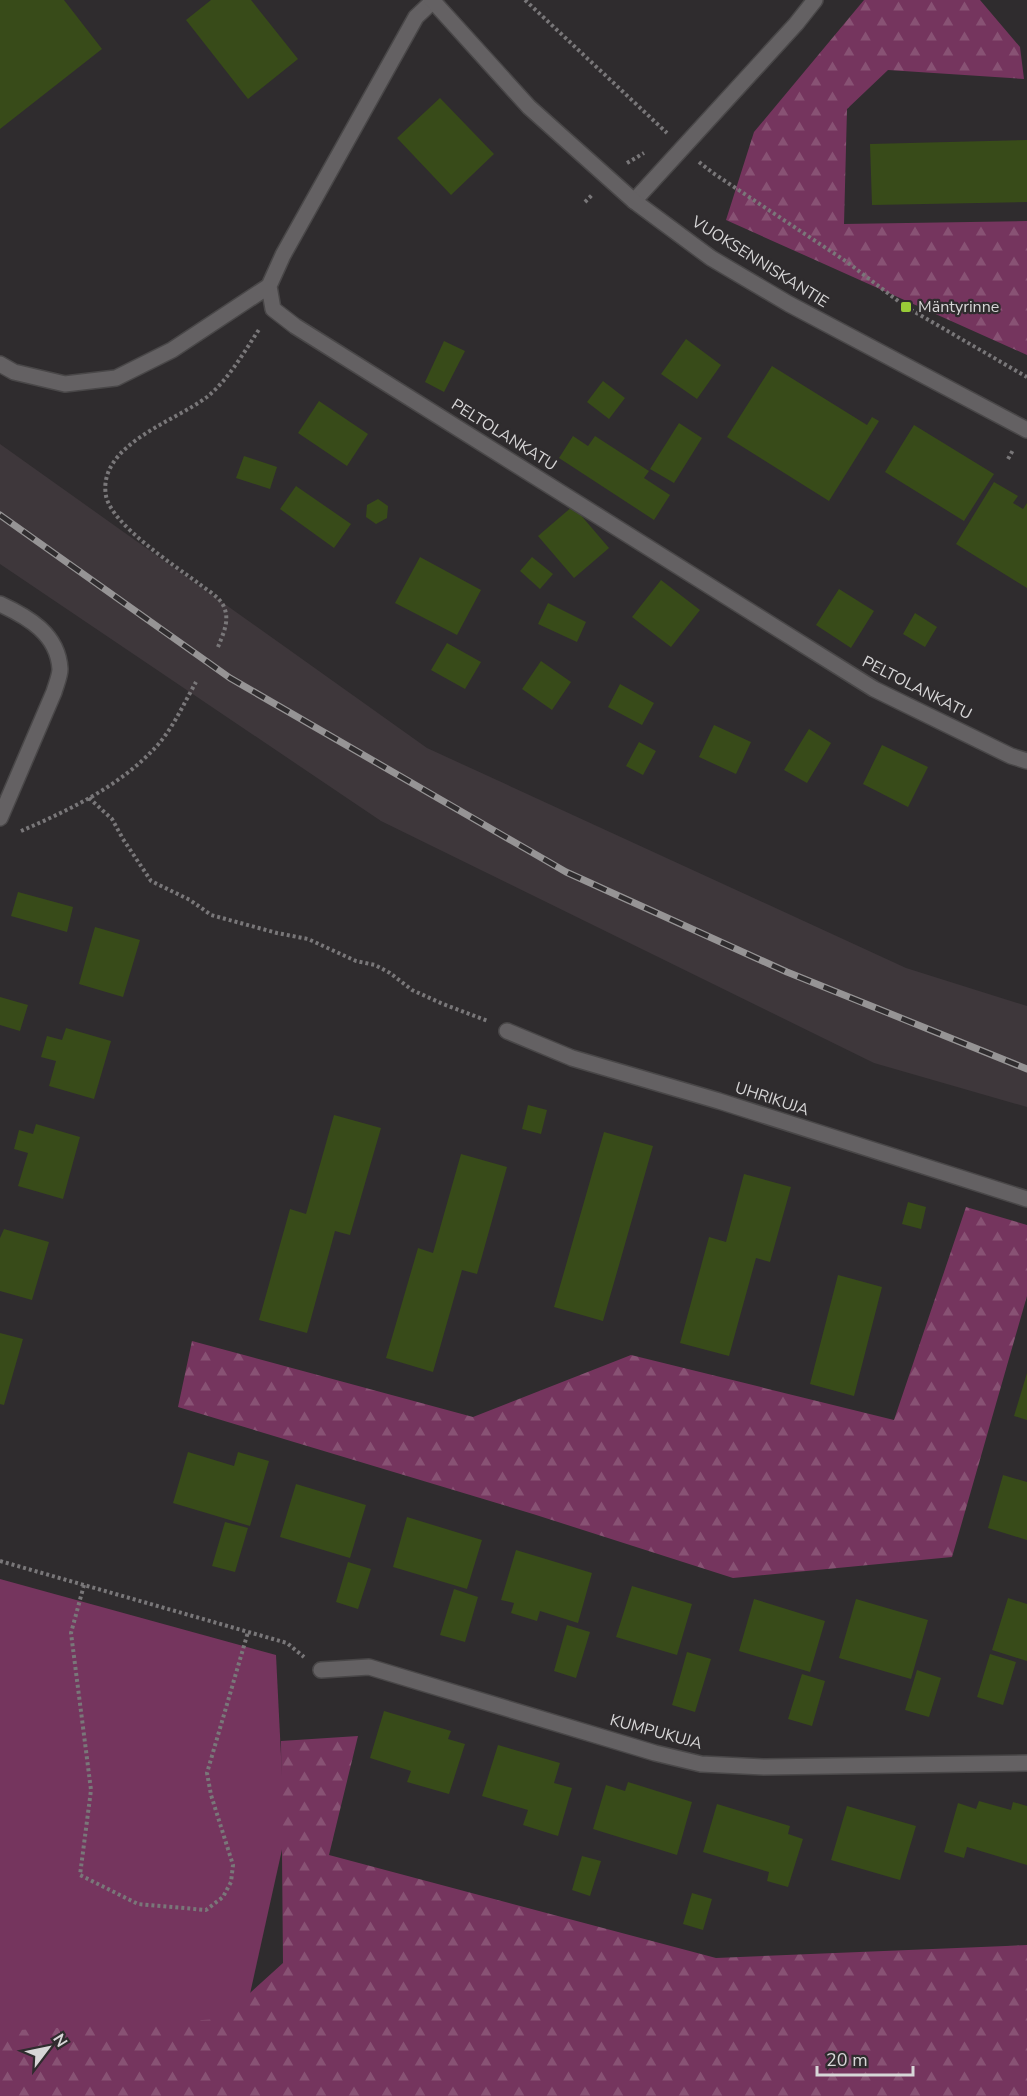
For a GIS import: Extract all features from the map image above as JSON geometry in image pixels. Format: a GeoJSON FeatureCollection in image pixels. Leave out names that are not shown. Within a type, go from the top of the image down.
{"type":"FeatureCollection","features":[{"type":"Feature","properties":{"kind":"street"},"geometry":{"type":"LineString","coordinates":[[0,364],[14,372],[65,384],[116,378],[172,350],[269,286],[416,17],[433,0]]}},
{"type":"Feature","properties":{"kind":"street","name":"VUOKSENNISKANTIE"},"geometry":{"type":"LineString","coordinates":[[433,0],[529,107],[634,201],[711,258],[789,304],[1027,430]]}},
{"type":"Feature","properties":{"kind":"street"},"geometry":{"type":"LineString","coordinates":[[634,201],[796,24],[815,0]]}},
{"type":"Feature","properties":{"kind":"street"},"geometry":{"type":"LineString","coordinates":[[269,286],[273,309]]}},
{"type":"Feature","properties":{"kind":"street","name":"PELTOLANKATU"},"geometry":{"type":"LineString","coordinates":[[273,309],[295,326],[874,689],[1011,756],[1027,761]]}},
{"type":"Feature","properties":{"kind":"street"},"geometry":{"type":"LineString","coordinates":[[0,604],[39,626],[56,648],[60,671],[54,692],[0,818]]}},
{"type":"Feature","properties":{"kind":"street","name":"UHRIKUJA"},"geometry":{"type":"LineString","coordinates":[[507,1031],[572,1058],[719,1101],[1027,1199]]}},
{"type":"Feature","properties":{"kind":"street","name":"KUMPUKUJA"},"geometry":{"type":"LineString","coordinates":[[321,1670],[369,1667],[655,1753],[701,1764],[764,1767],[1027,1763]]}},
{"type":"Feature","properties":{"kind":"path"},"geometry":{"type":"LineString","coordinates":[[525,0],[682,147],[713,173],[847,262],[906,307],[1027,377]]}},
{"type":"Feature","properties":{"kind":"path"},"geometry":{"type":"LineString","coordinates":[[218,647],[227,619],[224,606],[215,596],[150,548],[114,514],[106,497],[106,476],[116,458],[136,440],[206,397],[225,379],[273,309]]}},
{"type":"Feature","properties":{"kind":"path"},"geometry":{"type":"LineString","coordinates":[[16,833],[89,798],[127,774],[153,751],[172,724],[196,682]]}},
{"type":"Feature","properties":{"kind":"path"},"geometry":{"type":"LineString","coordinates":[[89,798],[112,819],[151,881],[189,900],[211,915],[308,939],[356,961],[375,965],[412,990],[507,1031]]}},
{"type":"Feature","properties":{"kind":"path"},"geometry":{"type":"LineString","coordinates":[[0,1561],[287,1643],[321,1670]]}},
{"type":"Feature","properties":{"kind":"path"},"geometry":{"type":"LineString","coordinates":[[84,1585],[71,1633],[91,1790],[80,1875],[138,1904],[206,1910],[223,1897],[231,1882],[232,1858],[211,1795],[207,1773],[248,1632]]}},
{"type":"Feature","properties":{"kind":"shaded area"},"geometry":{"type":"Polygon","coordinates":[[[0,444],[427,748],[906,968],[1027,1006],[1027,1107],[874,1063],[381,821],[0,564],[0,444]]]}},
{"type":"Feature","properties":{"kind":"green space"},"geometry":{"type":"Polygon","coordinates":[[[864,0],[980,0],[1020,47],[1024,79],[888,70],[847,109],[844,224],[1027,221],[1027,355],[726,220],[754,132],[864,0]]]}},
{"type":"Feature","properties":{"kind":"green space"},"geometry":{"type":"Polygon","coordinates":[[[966,1207],[1027,1225],[1027,1296],[952,1557],[733,1578],[533,1514],[178,1407],[192,1341],[473,1417],[631,1355],[894,1420],[966,1207]]]}},
{"type":"Feature","properties":{"kind":"green space"},"geometry":{"type":"Polygon","coordinates":[[[0,1579],[276,1655],[285,1836],[242,2030],[0,2035],[0,1579]]]}},
{"type":"Feature","properties":{"kind":"green space"},"geometry":{"type":"Polygon","coordinates":[[[358,1736],[329,1855],[716,1958],[1027,1945],[1027,2096],[0,2096],[0,2031],[221,2019],[283,1963],[281,1741],[358,1736]]]}},
{"type":"Feature","properties":{"kind":"building"},"geometry":{"type":"Polygon","coordinates":[[[0,0],[64,0],[102,49],[0,129],[0,0]]]}},
{"type":"Feature","properties":{"kind":"building"},"geometry":{"type":"Polygon","coordinates":[[[211,0],[251,0],[298,59],[248,99],[186,20],[211,0]]]}},
{"type":"Feature","properties":{"kind":"building"},"geometry":{"type":"Polygon","coordinates":[[[440,98],[494,154],[451,195],[397,138],[440,98]]]}},
{"type":"Feature","properties":{"kind":"building"},"geometry":{"type":"Polygon","coordinates":[[[1027,140],[1027,202],[872,205],[870,144],[1027,140]]]}},
{"type":"Feature","properties":{"kind":"building"},"geometry":{"type":"Polygon","coordinates":[[[686,339],[721,365],[697,399],[661,374],[686,339]]]}},
{"type":"Feature","properties":{"kind":"building"},"geometry":{"type":"Polygon","coordinates":[[[444,341],[465,351],[444,392],[425,382],[444,341]]]}},
{"type":"Feature","properties":{"kind":"building"},"geometry":{"type":"Polygon","coordinates":[[[772,366],[867,425],[872,417],[879,421],[829,501],[727,437],[772,366]]]}},
{"type":"Feature","properties":{"kind":"building"},"geometry":{"type":"Polygon","coordinates":[[[603,381],[625,398],[609,419],[587,402],[603,381]]]}},
{"type":"Feature","properties":{"kind":"building"},"geometry":{"type":"Polygon","coordinates":[[[319,401],[368,434],[347,466],[298,433],[319,401]]]}},
{"type":"Feature","properties":{"kind":"building"},"geometry":{"type":"Polygon","coordinates":[[[679,423],[702,438],[674,483],[650,469],[679,423]]]}},
{"type":"Feature","properties":{"kind":"building"},"geometry":{"type":"Polygon","coordinates":[[[914,425],[994,474],[964,521],[885,472],[914,425]]]}},
{"type":"Feature","properties":{"kind":"building"},"geometry":{"type":"Polygon","coordinates":[[[573,436],[588,446],[595,436],[649,471],[644,478],[670,495],[654,520],[559,458],[573,436]]]}},
{"type":"Feature","properties":{"kind":"building"},"geometry":{"type":"Polygon","coordinates":[[[244,456],[277,467],[270,489],[236,478],[244,456]]]}},
{"type":"Feature","properties":{"kind":"building"},"geometry":{"type":"Polygon","coordinates":[[[994,482],[1018,496],[1013,503],[1023,509],[1027,503],[1027,588],[956,544],[994,482]]]}},
{"type":"Feature","properties":{"kind":"building"},"geometry":{"type":"Polygon","coordinates":[[[296,486],[351,524],[334,548],[280,509],[296,486]]]}},
{"type":"Feature","properties":{"kind":"building"},"geometry":{"type":"Polygon","coordinates":[[[378,499],[388,506],[387,518],[376,524],[366,517],[367,505],[378,499]]]}},
{"type":"Feature","properties":{"kind":"building"},"geometry":{"type":"Polygon","coordinates":[[[573,506],[609,548],[574,578],[538,536],[573,506]]]}},
{"type":"Feature","properties":{"kind":"building"},"geometry":{"type":"Polygon","coordinates":[[[420,557],[481,590],[457,635],[395,603],[420,557]]]}},
{"type":"Feature","properties":{"kind":"building"},"geometry":{"type":"Polygon","coordinates":[[[532,557],[553,574],[540,589],[520,571],[532,557]]]}},
{"type":"Feature","properties":{"kind":"building"},"geometry":{"type":"Polygon","coordinates":[[[661,580],[700,610],[671,647],[632,617],[661,580]]]}},
{"type":"Feature","properties":{"kind":"building"},"geometry":{"type":"Polygon","coordinates":[[[839,589],[874,611],[851,648],[816,625],[839,589]]]}},
{"type":"Feature","properties":{"kind":"building"},"geometry":{"type":"Polygon","coordinates":[[[548,603],[586,622],[577,642],[538,624],[548,603]]]}},
{"type":"Feature","properties":{"kind":"building"},"geometry":{"type":"Polygon","coordinates":[[[915,613],[937,627],[925,647],[903,634],[915,613]]]}},
{"type":"Feature","properties":{"kind":"building"},"geometry":{"type":"Polygon","coordinates":[[[447,643],[481,662],[465,689],[431,670],[447,643]]]}},
{"type":"Feature","properties":{"kind":"building"},"geometry":{"type":"Polygon","coordinates":[[[541,661],[571,682],[552,710],[522,689],[541,661]]]}},
{"type":"Feature","properties":{"kind":"building"},"geometry":{"type":"Polygon","coordinates":[[[620,684],[654,703],[642,725],[608,707],[620,684]]]}},
{"type":"Feature","properties":{"kind":"building"},"geometry":{"type":"Polygon","coordinates":[[[714,725],[751,742],[736,774],[699,757],[714,725]]]}},
{"type":"Feature","properties":{"kind":"building"},"geometry":{"type":"Polygon","coordinates":[[[809,729],[831,743],[807,783],[784,770],[809,729]]]}},
{"type":"Feature","properties":{"kind":"building"},"geometry":{"type":"Polygon","coordinates":[[[639,742],[656,751],[643,775],[626,766],[639,742]]]}},
{"type":"Feature","properties":{"kind":"building"},"geometry":{"type":"Polygon","coordinates":[[[882,745],[928,767],[908,807],[863,784],[882,745]]]}},
{"type":"Feature","properties":{"kind":"building"},"geometry":{"type":"Polygon","coordinates":[[[18,892],[73,907],[67,932],[11,916],[18,892]]]}},
{"type":"Feature","properties":{"kind":"building"},"geometry":{"type":"Polygon","coordinates":[[[95,927],[140,940],[123,997],[79,984],[95,927]]]}},
{"type":"Feature","properties":{"kind":"building"},"geometry":{"type":"Polygon","coordinates":[[[0,997],[28,1005],[20,1031],[0,1025],[0,997]]]}},
{"type":"Feature","properties":{"kind":"building"},"geometry":{"type":"Polygon","coordinates":[[[66,1028],[111,1041],[94,1099],[49,1086],[56,1061],[41,1057],[47,1036],[62,1040],[66,1028]]]}},
{"type":"Feature","properties":{"kind":"building"},"geometry":{"type":"Polygon","coordinates":[[[528,1105],[547,1110],[541,1134],[522,1129],[528,1105]]]}},
{"type":"Feature","properties":{"kind":"building"},"geometry":{"type":"Polygon","coordinates":[[[334,1115],[381,1128],[350,1235],[335,1231],[307,1333],[259,1320],[290,1209],[306,1214],[334,1115]]]}},
{"type":"Feature","properties":{"kind":"building"},"geometry":{"type":"Polygon","coordinates":[[[36,1124],[80,1137],[63,1199],[18,1186],[28,1153],[14,1149],[19,1130],[33,1134],[36,1124]]]}},
{"type":"Feature","properties":{"kind":"building"},"geometry":{"type":"Polygon","coordinates":[[[604,1132],[653,1146],[603,1321],[554,1307],[604,1132]]]}},
{"type":"Feature","properties":{"kind":"building"},"geometry":{"type":"Polygon","coordinates":[[[461,1154],[507,1167],[477,1274],[462,1270],[433,1372],[386,1358],[418,1248],[433,1253],[461,1154]]]}},
{"type":"Feature","properties":{"kind":"building"},"geometry":{"type":"Polygon","coordinates":[[[744,1174],[791,1187],[770,1262],[756,1258],[729,1356],[680,1343],[709,1237],[726,1242],[744,1174]]]}},
{"type":"Feature","properties":{"kind":"building"},"geometry":{"type":"Polygon","coordinates":[[[908,1202],[926,1207],[921,1229],[902,1224],[908,1202]]]}},
{"type":"Feature","properties":{"kind":"building"},"geometry":{"type":"Polygon","coordinates":[[[4,1229],[49,1242],[32,1300],[0,1291],[0,1238],[4,1229]]]}},
{"type":"Feature","properties":{"kind":"building"},"geometry":{"type":"Polygon","coordinates":[[[838,1275],[882,1287],[854,1396],[810,1384],[838,1275]]]}},
{"type":"Feature","properties":{"kind":"building"},"geometry":{"type":"Polygon","coordinates":[[[0,1333],[23,1339],[4,1405],[0,1404],[0,1333]]]}},
{"type":"Feature","properties":{"kind":"building"},"geometry":{"type":"Polygon","coordinates":[[[1027,1373],[1027,1420],[1014,1416],[1027,1373]]]}},
{"type":"Feature","properties":{"kind":"building"},"geometry":{"type":"Polygon","coordinates":[[[188,1452],[234,1466],[238,1452],[269,1461],[250,1526],[173,1503],[188,1452]]]}},
{"type":"Feature","properties":{"kind":"building"},"geometry":{"type":"Polygon","coordinates":[[[1003,1475],[1027,1482],[1027,1540],[988,1528],[1003,1475]]]}},
{"type":"Feature","properties":{"kind":"building"},"geometry":{"type":"Polygon","coordinates":[[[296,1484],[366,1505],[350,1558],[280,1537],[296,1484]]]}},
{"type":"Feature","properties":{"kind":"building"},"geometry":{"type":"Polygon","coordinates":[[[407,1517],[482,1540],[467,1589],[393,1567],[407,1517]]]}},
{"type":"Feature","properties":{"kind":"building"},"geometry":{"type":"Polygon","coordinates":[[[225,1522],[248,1528],[235,1572],[212,1566],[225,1522]]]}},
{"type":"Feature","properties":{"kind":"building"},"geometry":{"type":"Polygon","coordinates":[[[516,1550],[592,1573],[578,1623],[540,1611],[537,1621],[511,1613],[514,1603],[501,1600],[516,1550]]]}},
{"type":"Feature","properties":{"kind":"building"},"geometry":{"type":"Polygon","coordinates":[[[348,1562],[371,1569],[358,1609],[336,1602],[348,1562]]]}},
{"type":"Feature","properties":{"kind":"building"},"geometry":{"type":"Polygon","coordinates":[[[632,1586],[692,1604],[677,1655],[616,1637],[632,1586]]]}},
{"type":"Feature","properties":{"kind":"building"},"geometry":{"type":"Polygon","coordinates":[[[454,1589],[478,1597],[465,1642],[440,1635],[454,1589]]]}},
{"type":"Feature","properties":{"kind":"building"},"geometry":{"type":"Polygon","coordinates":[[[1008,1598],[1027,1604],[1027,1661],[992,1650],[1008,1598]]]}},
{"type":"Feature","properties":{"kind":"building"},"geometry":{"type":"Polygon","coordinates":[[[754,1599],[825,1621],[810,1672],[739,1651],[754,1599]]]}},
{"type":"Feature","properties":{"kind":"building"},"geometry":{"type":"Polygon","coordinates":[[[856,1599],[928,1620],[911,1679],[839,1658],[856,1599]]]}},
{"type":"Feature","properties":{"kind":"building"},"geometry":{"type":"Polygon","coordinates":[[[567,1625],[590,1632],[576,1678],[554,1671],[567,1625]]]}},
{"type":"Feature","properties":{"kind":"building"},"geometry":{"type":"Polygon","coordinates":[[[687,1652],[711,1659],[695,1712],[672,1705],[687,1652]]]}},
{"type":"Feature","properties":{"kind":"building"},"geometry":{"type":"Polygon","coordinates":[[[990,1654],[1016,1662],[1003,1705],[977,1697],[990,1654]]]}},
{"type":"Feature","properties":{"kind":"building"},"geometry":{"type":"Polygon","coordinates":[[[917,1670],[941,1678],[929,1717],[905,1710],[917,1670]]]}},
{"type":"Feature","properties":{"kind":"building"},"geometry":{"type":"Polygon","coordinates":[[[802,1674],[825,1681],[812,1726],[788,1719],[802,1674]]]}},
{"type":"Feature","properties":{"kind":"building"},"geometry":{"type":"Polygon","coordinates":[[[384,1711],[451,1731],[448,1739],[465,1744],[449,1794],[407,1782],[411,1771],[370,1758],[384,1711]]]}},
{"type":"Feature","properties":{"kind":"building"},"geometry":{"type":"Polygon","coordinates":[[[498,1745],[560,1763],[554,1783],[572,1788],[558,1836],[523,1825],[528,1810],[482,1796],[498,1745]]]}},
{"type":"Feature","properties":{"kind":"building"},"geometry":{"type":"Polygon","coordinates":[[[628,1782],[692,1802],[677,1855],[593,1829],[606,1785],[625,1791],[628,1782]]]}},
{"type":"Feature","properties":{"kind":"building"},"geometry":{"type":"Polygon","coordinates":[[[979,1801],[1011,1810],[1013,1802],[1027,1806],[1027,1865],[967,1847],[964,1858],[944,1852],[958,1803],[976,1809],[979,1801]]]}},
{"type":"Feature","properties":{"kind":"building"},"geometry":{"type":"Polygon","coordinates":[[[717,1804],[790,1826],[788,1834],[803,1839],[788,1887],[767,1881],[769,1872],[703,1852],[717,1804]]]}},
{"type":"Feature","properties":{"kind":"building"},"geometry":{"type":"Polygon","coordinates":[[[847,1806],[916,1826],[900,1880],[831,1860],[847,1806]]]}},
{"type":"Feature","properties":{"kind":"building"},"geometry":{"type":"Polygon","coordinates":[[[582,1856],[601,1861],[590,1896],[572,1890],[582,1856]]]}},
{"type":"Feature","properties":{"kind":"building"},"geometry":{"type":"Polygon","coordinates":[[[692,1893],[712,1899],[703,1930],[683,1924],[692,1893]]]}},
{"type":"Feature","properties":{"kind":"railway"},"geometry":{"type":"LineString","coordinates":[[0,515],[230,678],[566,872],[787,972],[1027,1069]]}},
{"type":"Feature","properties":{"kind":"place","name":"Mäntyrinne"},"geometry":{"type":"Point","coordinates":[906,307]}}]}
